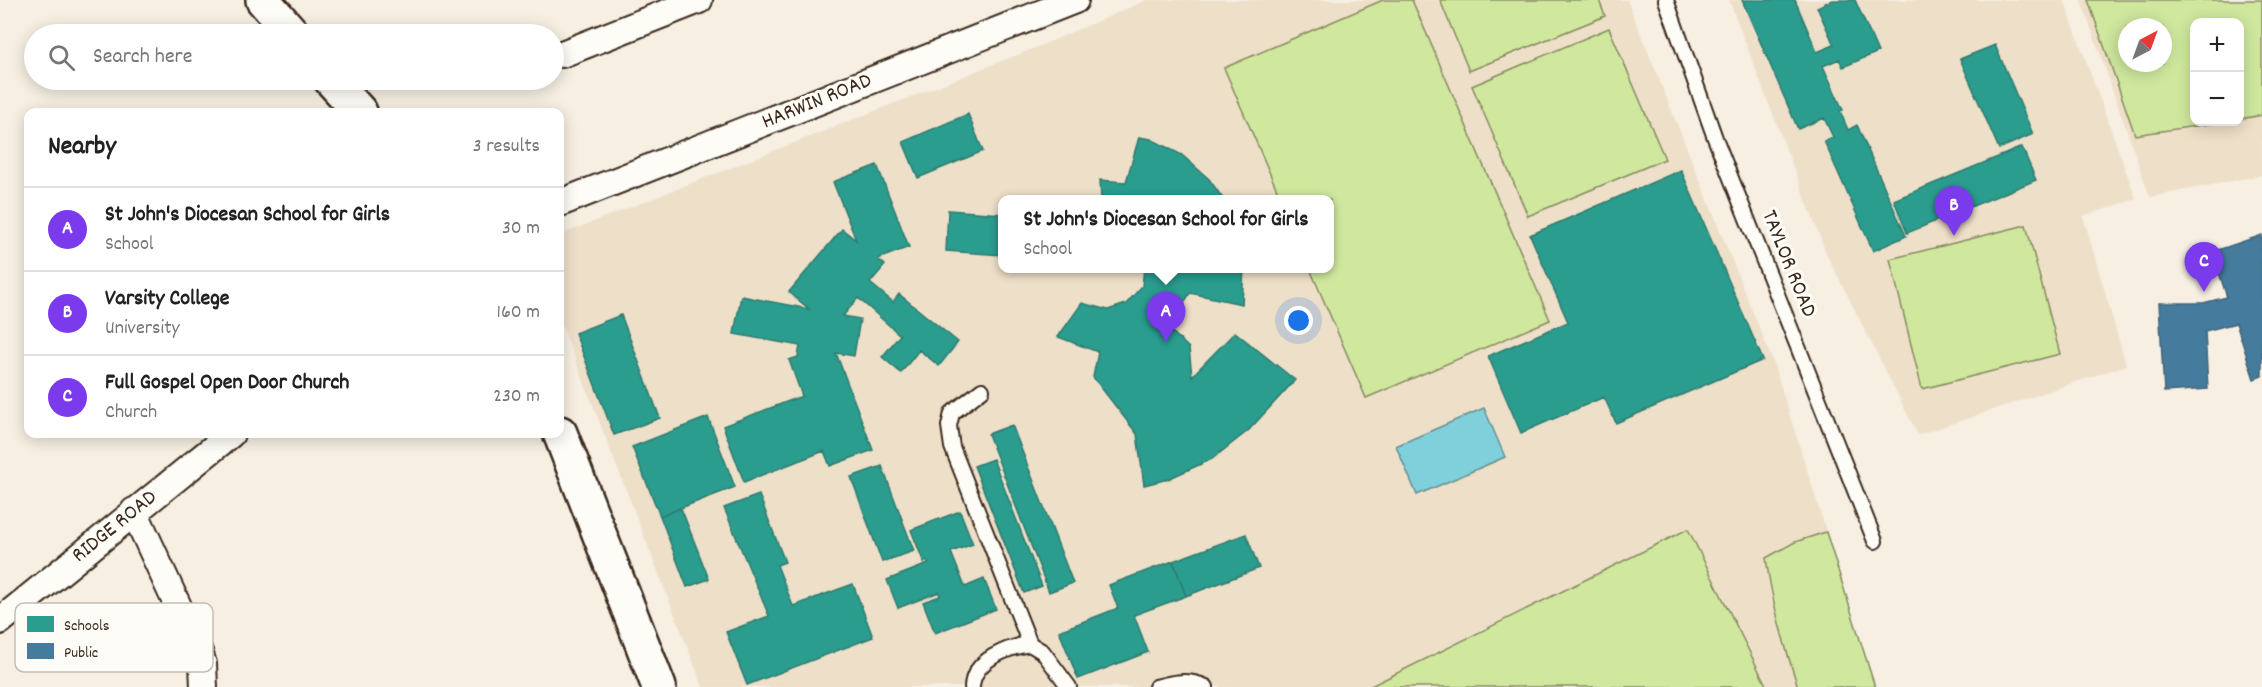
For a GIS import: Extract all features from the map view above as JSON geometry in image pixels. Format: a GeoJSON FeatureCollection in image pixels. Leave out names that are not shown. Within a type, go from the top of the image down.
{"type":"FeatureCollection","features":[{"type":"Feature","properties":{"kind":"street"},"geometry":{"type":"LineString","coordinates":[[263,0],[284,24]]}},
{"type":"Feature","properties":{"kind":"street"},"geometry":{"type":"LineString","coordinates":[[564,53],[699,0]]}},
{"type":"Feature","properties":{"kind":"street","name":"HARWIN ROAD"},"geometry":{"type":"LineString","coordinates":[[564,201],[1034,7],[1075,0]]}},
{"type":"Feature","properties":{"kind":"street"},"geometry":{"type":"LineString","coordinates":[[340,90],[356,108]]}},
{"type":"Feature","properties":{"kind":"street","name":"RIDGE ROAD"},"geometry":{"type":"LineString","coordinates":[[22,603],[226,438]]}},
{"type":"Feature","properties":{"kind":"street"},"geometry":{"type":"LineString","coordinates":[[565,447],[659,687]]}},
{"type":"Feature","properties":{"kind":"street"},"geometry":{"type":"LineString","coordinates":[[134,511],[176,603]]}},
{"type":"Feature","properties":{"kind":"street"},"geometry":{"type":"LineString","coordinates":[[625,603],[652,687]]}},
{"type":"Feature","properties":{"kind":"street","name":"RIDGE ROAD"},"geometry":{"type":"LineString","coordinates":[[0,621],[15,609]]}},
{"type":"Feature","properties":{"kind":"street"},"geometry":{"type":"LineString","coordinates":[[203,672],[204,687]]}},
{"type":"Feature","properties":{"kind":"lane","name":"TAYLOR ROAD"},"geometry":{"type":"LineString","coordinates":[[1666,0],[1715,138],[1875,541]]}},
{"type":"Feature","properties":{"kind":"lane"},"geometry":{"type":"LineString","coordinates":[[982,390],[952,412],[949,426],[952,447],[1030,644],[1043,652],[1069,687]]}},
{"type":"Feature","properties":{"kind":"lane"},"geometry":{"type":"LineString","coordinates":[[972,687],[972,681],[984,664],[996,653],[1030,644]]}},
{"type":"Feature","properties":{"kind":"lane"},"geometry":{"type":"LineString","coordinates":[[1156,687],[1176,681],[1198,683],[1206,687]]}},
{"type":"Feature","properties":{"kind":"shaded area"},"geometry":{"type":"Polygon","coordinates":[[[1147,0],[1627,0],[1773,362],[1875,687],[703,687],[564,331],[564,233],[1035,48],[1147,0]]]}},
{"type":"Feature","properties":{"kind":"shaded area"},"geometry":{"type":"Polygon","coordinates":[[[1729,0],[2064,0],[2136,199],[2083,216],[2126,365],[1918,435],[1827,255],[1729,0]]]}},
{"type":"Feature","properties":{"kind":"shaded area"},"geometry":{"type":"Polygon","coordinates":[[[2081,0],[2262,0],[2262,175],[2150,197],[2081,0]]]}},
{"type":"Feature","properties":{"kind":"green space"},"geometry":{"type":"Polygon","coordinates":[[[1383,0],[1412,0],[1550,320],[1366,398],[1312,273],[1334,273],[1334,195],[1279,195],[1224,68],[1383,0]]]}},
{"type":"Feature","properties":{"kind":"green space"},"geometry":{"type":"Polygon","coordinates":[[[1440,0],[1599,0],[1605,16],[1469,71],[1440,0]]]}},
{"type":"Feature","properties":{"kind":"green space"},"geometry":{"type":"Polygon","coordinates":[[[2088,0],[2262,0],[2262,115],[2244,118],[2244,18],[2190,18],[2190,126],[2196,126],[2135,135],[2088,0]]]}},
{"type":"Feature","properties":{"kind":"green space"},"geometry":{"type":"Polygon","coordinates":[[[1609,28],[1665,159],[1528,216],[1472,86],[1609,28]]]}},
{"type":"Feature","properties":{"kind":"green space"},"geometry":{"type":"Polygon","coordinates":[[[2026,225],[2060,354],[1922,389],[1890,259],[2026,225]]]}},
{"type":"Feature","properties":{"kind":"green space"},"geometry":{"type":"Polygon","coordinates":[[[1688,529],[1767,687],[1369,687],[1688,529]]]}},
{"type":"Feature","properties":{"kind":"green space"},"geometry":{"type":"Polygon","coordinates":[[[1826,532],[1875,687],[1798,687],[1775,607],[1766,558],[1795,542],[1826,532]]]}},
{"type":"Feature","properties":{"kind":"water"},"geometry":{"type":"Polygon","coordinates":[[[1484,408],[1505,457],[1417,495],[1396,446],[1484,408]]]}},
{"type":"Feature","properties":{"kind":"building: Schools"},"geometry":{"type":"Polygon","coordinates":[[[1742,0],[1795,0],[1817,52],[1834,45],[1817,7],[1832,0],[1855,0],[1878,52],[1843,67],[1839,59],[1823,66],[1843,110],[1840,111],[1848,130],[1857,125],[1906,236],[1873,251],[1824,141],[1833,137],[1824,118],[1798,129],[1742,0]]]}},
{"type":"Feature","properties":{"kind":"building: Schools"},"geometry":{"type":"Polygon","coordinates":[[[1995,45],[2033,134],[1999,149],[1960,59],[1995,45]]]}},
{"type":"Feature","properties":{"kind":"building: Schools"},"geometry":{"type":"Polygon","coordinates":[[[968,114],[983,151],[918,178],[903,142],[968,114]]]}},
{"type":"Feature","properties":{"kind":"building: Schools"},"geometry":{"type":"Polygon","coordinates":[[[1139,137],[1151,139],[1182,155],[1209,179],[1220,195],[1101,195],[1100,180],[1126,182],[1139,137]]]}},
{"type":"Feature","properties":{"kind":"building: Schools"},"geometry":{"type":"Polygon","coordinates":[[[2022,147],[2036,180],[1907,233],[1894,200],[2022,147]]]}},
{"type":"Feature","properties":{"kind":"building: Schools"},"geometry":{"type":"Polygon","coordinates":[[[877,165],[909,247],[878,259],[885,265],[870,283],[893,302],[899,294],[958,342],[939,366],[919,350],[901,373],[882,357],[900,335],[858,298],[843,316],[860,319],[854,356],[836,353],[873,450],[830,466],[824,451],[744,482],[723,426],[802,396],[789,360],[798,357],[800,346],[734,334],[741,296],[809,309],[789,292],[842,229],[856,240],[833,182],[877,165]]]}},
{"type":"Feature","properties":{"kind":"building: Schools"},"geometry":{"type":"Polygon","coordinates":[[[1681,170],[1763,360],[1616,423],[1604,397],[1521,433],[1488,356],[1568,322],[1530,235],[1681,170]]]}},
{"type":"Feature","properties":{"kind":"building: Schools"},"geometry":{"type":"Polygon","coordinates":[[[948,210],[998,214],[998,255],[946,251],[948,210]]]}},
{"type":"Feature","properties":{"kind":"building: Schools"},"geometry":{"type":"Polygon","coordinates":[[[1143,273],[1244,273],[1242,304],[1190,293],[1179,313],[1167,327],[1189,348],[1192,376],[1235,332],[1295,380],[1249,430],[1212,459],[1168,479],[1144,485],[1137,434],[1093,377],[1098,352],[1058,337],[1082,303],[1108,310],[1126,304],[1142,286],[1143,273]]]}},
{"type":"Feature","properties":{"kind":"building: Schools"},"geometry":{"type":"Polygon","coordinates":[[[621,315],[660,418],[614,435],[575,333],[621,315]]]}},
{"type":"Feature","properties":{"kind":"building: Schools"},"geometry":{"type":"Polygon","coordinates":[[[708,417],[735,487],[660,516],[632,447],[708,417]]]}},
{"type":"Feature","properties":{"kind":"building: Schools"},"geometry":{"type":"Polygon","coordinates":[[[1012,425],[1073,583],[1049,592],[988,434],[1012,425]]]}},
{"type":"Feature","properties":{"kind":"building: Schools"},"geometry":{"type":"Polygon","coordinates":[[[993,459],[1042,586],[1024,593],[974,466],[993,459]]]}},
{"type":"Feature","properties":{"kind":"building: Schools"},"geometry":{"type":"Polygon","coordinates":[[[882,466],[914,551],[882,562],[851,477],[882,466]]]}},
{"type":"Feature","properties":{"kind":"building: Schools"},"geometry":{"type":"Polygon","coordinates":[[[759,495],[785,562],[777,565],[793,606],[853,584],[873,637],[747,685],[726,632],[769,616],[724,508],[759,495]]]}},
{"type":"Feature","properties":{"kind":"building: Schools"},"geometry":{"type":"Polygon","coordinates":[[[681,508],[709,579],[687,587],[660,516],[681,508]]]}},
{"type":"Feature","properties":{"kind":"building: Schools"},"geometry":{"type":"Polygon","coordinates":[[[960,511],[973,544],[951,552],[965,587],[984,579],[996,609],[935,633],[923,602],[940,596],[939,592],[898,608],[887,580],[928,564],[927,561],[924,563],[911,530],[960,511]]]}},
{"type":"Feature","properties":{"kind":"building: Schools"},"geometry":{"type":"Polygon","coordinates":[[[1246,534],[1259,568],[1186,596],[1173,561],[1246,534]]]}},
{"type":"Feature","properties":{"kind":"building: Schools"},"geometry":{"type":"Polygon","coordinates":[[[1173,561],[1186,596],[1134,615],[1148,652],[1078,679],[1059,631],[1118,608],[1109,585],[1173,561]]]}},
{"type":"Feature","properties":{"kind":"building: Public"},"geometry":{"type":"Polygon","coordinates":[[[2262,235],[2262,376],[2254,379],[2236,323],[2205,331],[2208,389],[2164,392],[2159,303],[2203,303],[2227,297],[2212,252],[2262,235]]]}},
{"type":"Feature","properties":{"kind":"place","name":"Varsity College"},"geometry":{"type":"Point","coordinates":[1954,236]}},
{"type":"Feature","properties":{"kind":"place","name":"Full Gospel Open Door Church"},"geometry":{"type":"Point","coordinates":[2204,292]}},
{"type":"Feature","properties":{"kind":"place","name":"St John's Diocesan School for Girls"},"geometry":{"type":"Point","coordinates":[1166,342]}}]}
